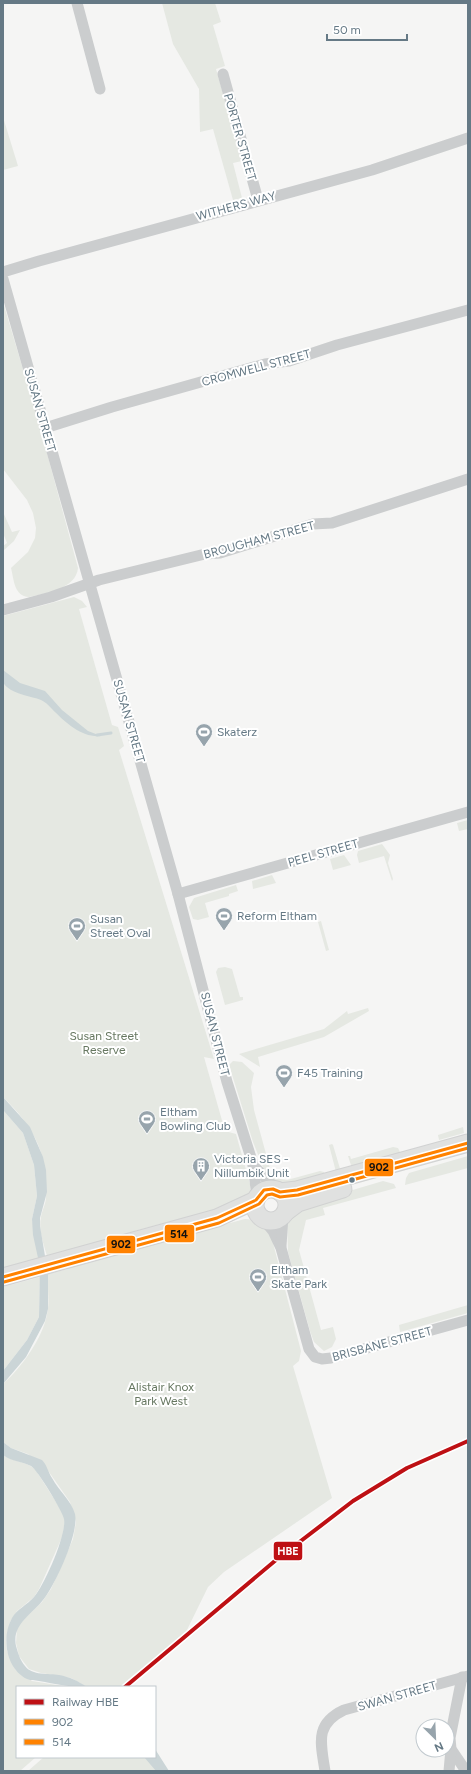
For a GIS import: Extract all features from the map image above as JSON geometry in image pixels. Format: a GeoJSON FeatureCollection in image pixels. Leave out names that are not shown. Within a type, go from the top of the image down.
{"type":"FeatureCollection","features":[{"type":"Feature","properties":{"kind":"main road"},"geometry":{"type":"LineString","coordinates":[[217,1218],[256,1198],[264,1190],[297,1190],[468,1143]]}},
{"type":"Feature","properties":{"kind":"main road"},"geometry":{"type":"LineString","coordinates":[[3,1277],[217,1218],[245,1216],[274,1222],[295,1204],[305,1200],[468,1154]]}},
{"type":"Feature","properties":{"kind":"main road"},"geometry":{"type":"LineString","coordinates":[[279,1191],[287,1201],[285,1214]]}},
{"type":"Feature","properties":{"kind":"main road"},"geometry":{"type":"LineString","coordinates":[[256,1198],[255,1209],[262,1219]]}},
{"type":"Feature","properties":{"kind":"street"},"geometry":{"type":"LineString","coordinates":[[76,3],[100,89]]}},
{"type":"Feature","properties":{"kind":"street","name":"PORTER STREET"},"geometry":{"type":"LineString","coordinates":[[223,74],[258,200]]}},
{"type":"Feature","properties":{"kind":"street","name":"WITHERS WAY"},"geometry":{"type":"LineString","coordinates":[[3,272],[258,200],[372,170],[468,138]]}},
{"type":"Feature","properties":{"kind":"street","name":"SUSAN STREET"},"geometry":{"type":"LineString","coordinates":[[3,279],[178,894],[227,1082],[253,1164],[256,1198]]}},
{"type":"Feature","properties":{"kind":"street","name":"CROMWELL STREET"},"geometry":{"type":"LineString","coordinates":[[46,428],[112,407],[265,364],[289,361],[337,345],[468,310]]}},
{"type":"Feature","properties":{"kind":"street","name":"BROUGHAM STREET"},"geometry":{"type":"LineString","coordinates":[[3,610],[148,567],[205,554],[220,553],[312,524],[332,522],[468,479]]}},
{"type":"Feature","properties":{"kind":"street","name":"PEEL STREET"},"geometry":{"type":"LineString","coordinates":[[178,894],[468,812]]}},
{"type":"Feature","properties":{"kind":"street","name":"SUSAN STREET"},"geometry":{"type":"LineString","coordinates":[[253,1164],[279,1191]]}},
{"type":"Feature","properties":{"kind":"street","name":"BRISBANE STREET"},"geometry":{"type":"LineString","coordinates":[[281,1248],[285,1214]]}},
{"type":"Feature","properties":{"kind":"street","name":"BRISBANE STREET"},"geometry":{"type":"LineString","coordinates":[[262,1219],[273,1231],[281,1248],[307,1345],[313,1355],[318,1358],[331,1358],[468,1320]]}},
{"type":"Feature","properties":{"kind":"street"},"geometry":{"type":"LineString","coordinates":[[455,1718],[465,1677]]}},
{"type":"Feature","properties":{"kind":"street","name":"SWAN STREET"},"geometry":{"type":"LineString","coordinates":[[325,1771],[321,1737],[328,1721],[334,1715],[344,1710],[465,1677]]}},
{"type":"Feature","properties":{"kind":"street"},"geometry":{"type":"LineString","coordinates":[[455,1755],[466,1771]]}},
{"type":"Feature","properties":{"kind":"street"},"geometry":{"type":"LineString","coordinates":[[449,1771],[450,1758]]}},
{"type":"Feature","properties":{"kind":"green space"},"geometry":{"type":"Polygon","coordinates":[[[162,3],[215,3],[221,22],[213,25],[225,66],[216,69],[242,161],[233,163],[242,198],[233,200],[213,129],[200,132],[199,89],[173,44],[162,3]]]}},
{"type":"Feature","properties":{"kind":"green space"},"geometry":{"type":"Polygon","coordinates":[[[3,117],[18,166],[3,170],[3,117]]]}},
{"type":"Feature","properties":{"kind":"green space"},"geometry":{"type":"Polygon","coordinates":[[[3,302],[38,420],[78,568],[72,581],[66,585],[51,592],[29,597],[20,594],[18,591],[14,582],[11,568],[28,552],[35,538],[36,528],[33,513],[27,500],[3,469],[3,302]]]}},
{"type":"Feature","properties":{"kind":"green space"},"geometry":{"type":"Polygon","coordinates":[[[3,512],[12,532],[20,530],[14,541],[3,551],[3,546],[7,543],[3,533],[3,512]]]}},
{"type":"Feature","properties":{"kind":"green space","name":"Susan Street Reserve"},"geometry":{"type":"Polygon","coordinates":[[[74,597],[82,601],[87,607],[79,609],[112,725],[118,727],[124,746],[119,750],[214,1059],[204,1057],[225,1131],[236,1134],[250,1184],[250,1195],[218,1209],[138,1230],[78,1250],[47,1256],[40,1227],[46,1197],[46,1181],[41,1154],[31,1130],[14,1108],[3,1097],[3,616],[74,597]]]}},
{"type":"Feature","properties":{"kind":"green space"},"geometry":{"type":"Polygon","coordinates":[[[468,820],[468,829],[459,831],[457,823],[468,820]]]}},
{"type":"Feature","properties":{"kind":"green space"},"geometry":{"type":"Polygon","coordinates":[[[382,844],[390,855],[388,863],[393,879],[392,881],[384,856],[359,863],[357,855],[358,851],[382,844]]]}},
{"type":"Feature","properties":{"kind":"green space"},"geometry":{"type":"Polygon","coordinates":[[[344,855],[351,865],[333,870],[330,859],[344,855]]]}},
{"type":"Feature","properties":{"kind":"green space"},"geometry":{"type":"Polygon","coordinates":[[[272,875],[276,883],[253,889],[252,881],[272,875]]]}},
{"type":"Feature","properties":{"kind":"green space"},"geometry":{"type":"Polygon","coordinates":[[[236,885],[238,891],[229,894],[229,896],[205,903],[209,917],[198,920],[193,919],[189,907],[194,898],[236,885]]]}},
{"type":"Feature","properties":{"kind":"green space"},"geometry":{"type":"Polygon","coordinates":[[[321,921],[329,950],[326,951],[318,922],[321,921]]]}},
{"type":"Feature","properties":{"kind":"green space"},"geometry":{"type":"Polygon","coordinates":[[[225,967],[232,969],[240,997],[243,997],[243,1000],[225,1005],[216,972],[218,968],[225,967]]]}},
{"type":"Feature","properties":{"kind":"green space"},"geometry":{"type":"Polygon","coordinates":[[[368,1008],[369,1011],[324,1037],[258,1057],[260,1067],[239,1054],[324,1029],[347,1011],[348,1014],[368,1008]]]}},
{"type":"Feature","properties":{"kind":"green space"},"geometry":{"type":"Polygon","coordinates":[[[233,1061],[242,1062],[254,1073],[251,1087],[254,1110],[271,1172],[281,1179],[287,1180],[320,1171],[324,1172],[325,1176],[278,1185],[265,1172],[253,1142],[229,1065],[233,1061]]]}},
{"type":"Feature","properties":{"kind":"green space"},"geometry":{"type":"Polygon","coordinates":[[[3,1110],[23,1133],[34,1165],[37,1196],[32,1219],[39,1258],[3,1268],[3,1110]]]}},
{"type":"Feature","properties":{"kind":"green space"},"geometry":{"type":"Polygon","coordinates":[[[463,1127],[464,1133],[439,1140],[438,1135],[463,1127]]]}},
{"type":"Feature","properties":{"kind":"green space"},"geometry":{"type":"Polygon","coordinates":[[[332,1144],[341,1172],[336,1172],[329,1145],[332,1144]]]}},
{"type":"Feature","properties":{"kind":"green space"},"geometry":{"type":"Polygon","coordinates":[[[393,1147],[398,1148],[401,1154],[356,1170],[351,1165],[348,1156],[350,1156],[351,1159],[393,1147]]]}},
{"type":"Feature","properties":{"kind":"green space"},"geometry":{"type":"Polygon","coordinates":[[[468,1156],[468,1168],[405,1185],[406,1178],[409,1173],[468,1156]]]}},
{"type":"Feature","properties":{"kind":"green space"},"geometry":{"type":"Polygon","coordinates":[[[383,1181],[394,1184],[396,1188],[323,1208],[325,1215],[306,1220],[299,1250],[321,1330],[333,1327],[336,1339],[332,1347],[324,1351],[314,1342],[310,1331],[288,1252],[287,1221],[302,1205],[383,1181]]]}},
{"type":"Feature","properties":{"kind":"green space","name":"Alistair Knox Park West"},"geometry":{"type":"Polygon","coordinates":[[[245,1219],[255,1221],[262,1225],[272,1239],[301,1351],[299,1361],[293,1366],[332,1498],[224,1572],[208,1587],[186,1632],[121,1686],[85,1686],[71,1678],[41,1673],[29,1669],[19,1656],[16,1643],[17,1629],[21,1622],[42,1602],[51,1589],[73,1539],[76,1522],[70,1502],[49,1472],[28,1454],[11,1448],[3,1442],[3,1384],[24,1361],[41,1333],[48,1309],[48,1274],[68,1269],[67,1266],[245,1219]]]}},
{"type":"Feature","properties":{"kind":"green space"},"geometry":{"type":"Polygon","coordinates":[[[40,1277],[39,1317],[27,1340],[3,1371],[3,1287],[40,1277]]]}},
{"type":"Feature","properties":{"kind":"green space"},"geometry":{"type":"Polygon","coordinates":[[[468,1305],[468,1313],[400,1332],[399,1325],[468,1305]]]}},
{"type":"Feature","properties":{"kind":"green space"},"geometry":{"type":"Polygon","coordinates":[[[3,1455],[28,1464],[35,1469],[63,1513],[65,1520],[63,1535],[39,1589],[34,1597],[17,1611],[10,1622],[6,1642],[7,1651],[16,1670],[32,1681],[64,1686],[16,1686],[16,1758],[35,1758],[20,1771],[3,1771],[3,1455]]]}},
{"type":"Feature","properties":{"kind":"green space"},"geometry":{"type":"Polygon","coordinates":[[[43,1758],[153,1758],[164,1771],[28,1771],[43,1758]]]}},
{"type":"Feature","properties":{"kind":"shaded area"},"geometry":{"type":"Polygon","coordinates":[[[3,670],[20,683],[45,691],[62,710],[88,731],[101,736],[88,735],[76,729],[43,701],[11,690],[4,684],[3,670]]]}},
{"type":"Feature","properties":{"kind":"shaded area"},"geometry":{"type":"Polygon","coordinates":[[[3,1097],[30,1127],[43,1157],[46,1170],[47,1192],[40,1218],[40,1226],[48,1274],[48,1309],[45,1321],[26,1357],[3,1384],[3,1371],[27,1340],[39,1317],[40,1267],[33,1235],[32,1219],[37,1196],[34,1165],[23,1133],[3,1110],[3,1097]]]}},
{"type":"Feature","properties":{"kind":"shaded area"},"geometry":{"type":"Polygon","coordinates":[[[3,1442],[11,1448],[42,1460],[55,1483],[71,1504],[75,1514],[74,1533],[56,1579],[46,1596],[20,1625],[17,1631],[15,1638],[18,1654],[25,1666],[36,1673],[55,1674],[67,1677],[85,1686],[69,1686],[28,1680],[14,1668],[10,1660],[6,1643],[12,1618],[34,1597],[49,1571],[62,1536],[64,1519],[49,1491],[34,1469],[28,1464],[10,1459],[3,1455],[3,1442]]]}},
{"type":"Feature","properties":{"kind":"shaded area"},"geometry":{"type":"Polygon","coordinates":[[[156,1751],[169,1771],[156,1771],[145,1758],[156,1758],[156,1751]]]}},
{"type":"Feature","properties":{"kind":"waterway"},"geometry":{"type":"LineString","coordinates":[[97,735],[111,733]]}},
{"type":"Feature","properties":{"kind":"rail line","name":"HBE"},"geometry":{"type":"LineString","coordinates":[[126,1686],[276,1560],[353,1501],[407,1468],[468,1441]]}},
{"type":"Feature","properties":{"kind":"transit line","name":"902"},"geometry":{"type":"LineString","coordinates":[[3,1277],[217,1218],[256,1200],[264,1190],[273,1189],[280,1192],[297,1190],[468,1143]]}},
{"type":"Feature","properties":{"kind":"transit line","name":"514"},"geometry":{"type":"LineString","coordinates":[[4,1282],[219,1223],[259,1204],[267,1195],[272,1194],[280,1197],[298,1195],[468,1148]]}},
{"type":"Feature","properties":{"kind":"place","name":"Skaterz"},"geometry":{"type":"Point","coordinates":[204,747]}},
{"type":"Feature","properties":{"kind":"place","name":"Reform Eltham"},"geometry":{"type":"Point","coordinates":[224,931]}},
{"type":"Feature","properties":{"kind":"place","name":"Susan Street Oval"},"geometry":{"type":"Point","coordinates":[77,941]}},
{"type":"Feature","properties":{"kind":"place","name":"F45 Training"},"geometry":{"type":"Point","coordinates":[284,1088]}},
{"type":"Feature","properties":{"kind":"place","name":"Eltham Bowling Club"},"geometry":{"type":"Point","coordinates":[147,1134]}},
{"type":"Feature","properties":{"kind":"place","name":"Victoria SES - Nillumbik Unit"},"geometry":{"type":"Point","coordinates":[201,1181]}},
{"type":"Feature","properties":{"kind":"place","name":"Eltham Skate Park"},"geometry":{"type":"Point","coordinates":[258,1292]}}]}
